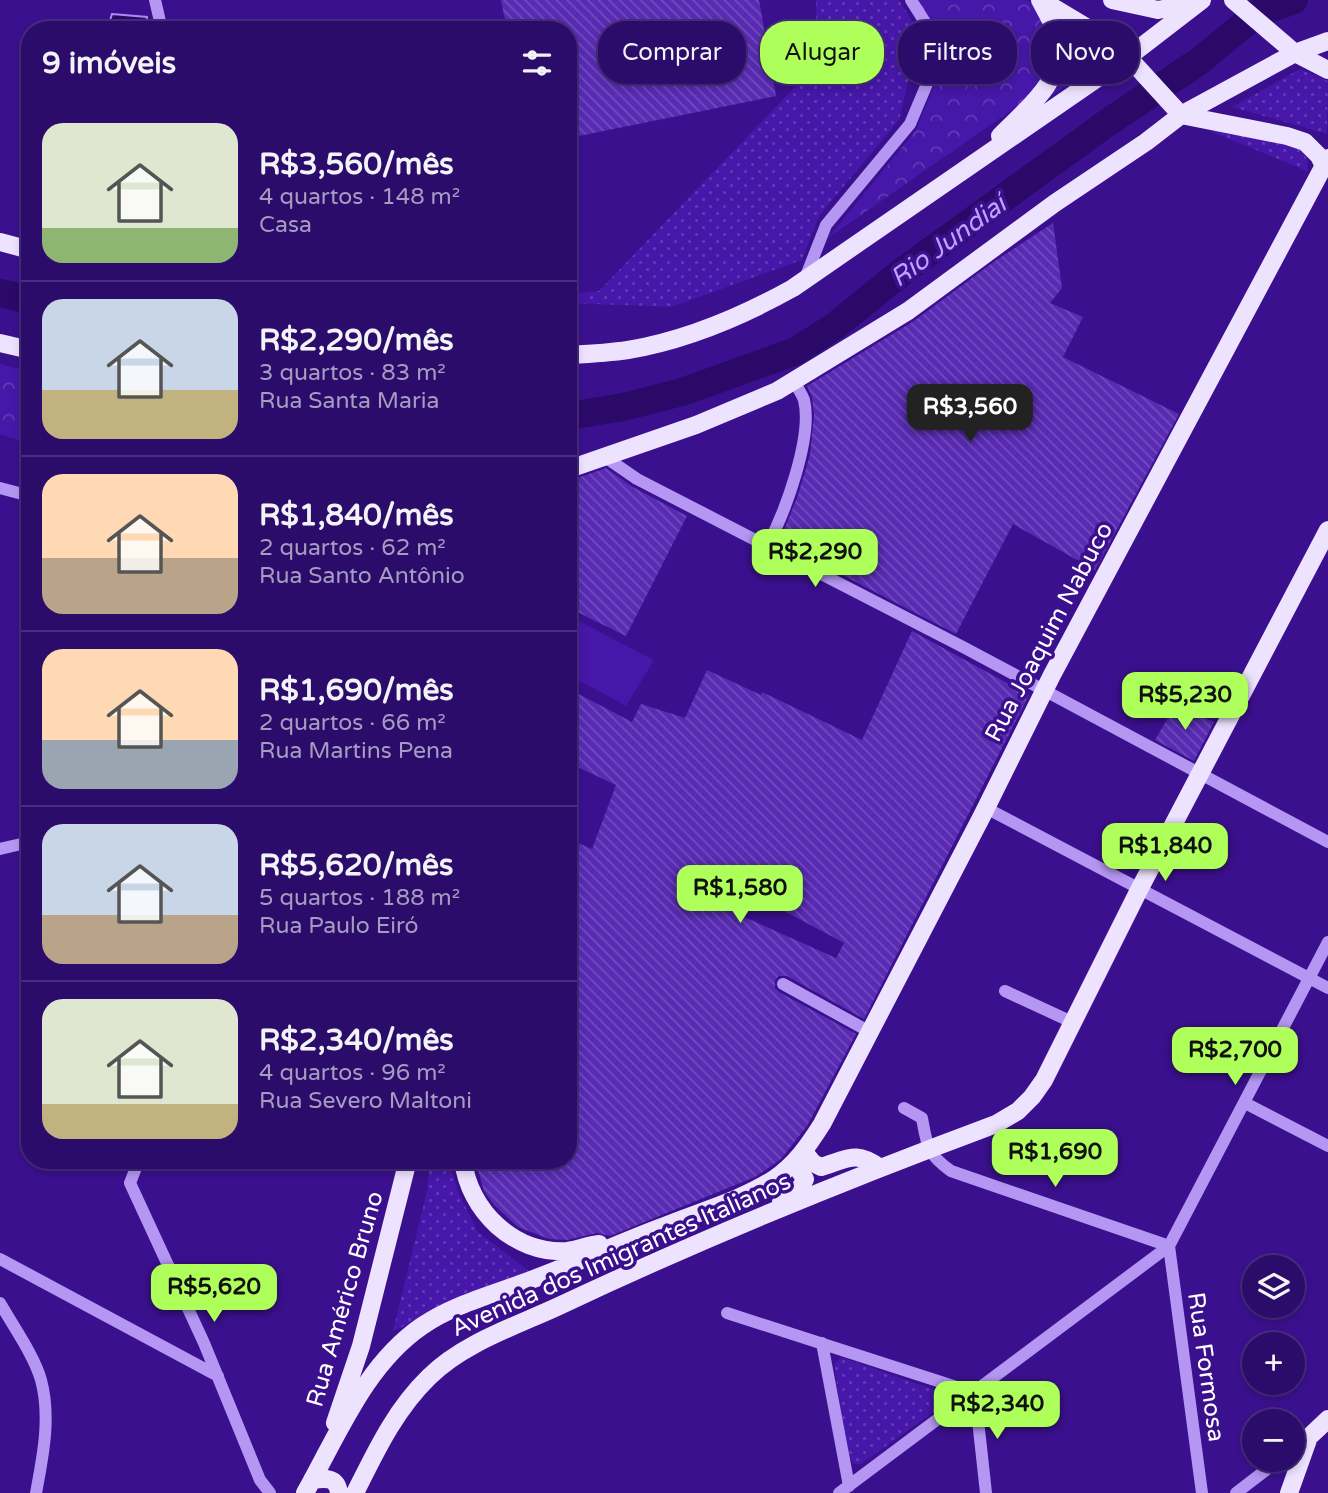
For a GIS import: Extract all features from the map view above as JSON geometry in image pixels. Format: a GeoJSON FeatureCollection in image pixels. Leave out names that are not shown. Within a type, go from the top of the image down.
{"type":"FeatureCollection","features":[{"type":"Feature","properties":{"kind":"main road"},"geometry":{"type":"LineString","coordinates":[[971,166],[1050,82],[1058,66],[1059,40],[1041,0]]}},
{"type":"Feature","properties":{"kind":"main road"},"geometry":{"type":"LineString","coordinates":[[1041,0],[1076,21]]}},
{"type":"Feature","properties":{"kind":"main road"},"geometry":{"type":"LineString","coordinates":[[1112,0],[1158,10],[1201,1]]}},
{"type":"Feature","properties":{"kind":"main road"},"geometry":{"type":"LineString","coordinates":[[1139,49],[1201,1]]}},
{"type":"Feature","properties":{"kind":"main road"},"geometry":{"type":"LineString","coordinates":[[1234,1],[1273,37],[1295,53],[1328,70]]}},
{"type":"Feature","properties":{"kind":"main road"},"geometry":{"type":"LineString","coordinates":[[577,466],[696,425],[777,391],[908,311],[1055,203],[1146,142],[1179,112],[1295,53],[1328,41]]}},
{"type":"Feature","properties":{"kind":"main road"},"geometry":{"type":"LineString","coordinates":[[1139,68],[1179,112],[1305,142],[1326,162]]}},
{"type":"Feature","properties":{"kind":"main road"},"geometry":{"type":"LineString","coordinates":[[577,354],[627,350],[711,328],[752,311],[804,281],[1089,84]]}},
{"type":"Feature","properties":{"kind":"main road","name":"Rua Joaquim Nabuco"},"geometry":{"type":"LineString","coordinates":[[822,1124],[1044,691],[1326,162]]}},
{"type":"Feature","properties":{"kind":"main road"},"geometry":{"type":"LineString","coordinates":[[0,242],[21,248]]}},
{"type":"Feature","properties":{"kind":"main road"},"geometry":{"type":"LineString","coordinates":[[0,343],[21,348]]}},
{"type":"Feature","properties":{"kind":"main road","name":"Avenida dos Imigrantes Italianos"},"geometry":{"type":"LineString","coordinates":[[355,1493],[381,1440],[402,1407],[430,1376],[453,1358],[581,1296],[765,1215],[996,1124],[1018,1111],[1044,1080],[1199,773],[1328,530]]}},
{"type":"Feature","properties":{"kind":"main road","name":"Avenida dos Imigrantes Italianos"},"geometry":{"type":"LineString","coordinates":[[309,1487],[327,1449],[382,1363],[424,1325],[466,1304],[559,1270],[748,1192],[773,1179],[799,1158],[822,1124]]}},
{"type":"Feature","properties":{"kind":"main road"},"geometry":{"type":"LineString","coordinates":[[799,1158],[821,1167],[858,1156],[880,1168]]}},
{"type":"Feature","properties":{"kind":"main road"},"geometry":{"type":"LineString","coordinates":[[765,1215],[801,1187],[804,1179],[799,1158]]}},
{"type":"Feature","properties":{"kind":"main road","name":"Rua Américo Bruno"},"geometry":{"type":"LineString","coordinates":[[327,1449],[361,1346],[406,1169]]}},
{"type":"Feature","properties":{"kind":"main road"},"geometry":{"type":"LineString","coordinates":[[465,1169],[469,1187],[486,1216],[504,1231],[530,1245],[568,1251],[595,1244],[620,1243]]}},
{"type":"Feature","properties":{"kind":"main road"},"geometry":{"type":"LineString","coordinates":[[1289,1493],[1309,1437],[1328,1419]]}},
{"type":"Feature","properties":{"kind":"main road"},"geometry":{"type":"LineString","coordinates":[[309,1487],[328,1478],[335,1482],[339,1493]]}},
{"type":"Feature","properties":{"kind":"street"},"geometry":{"type":"LineString","coordinates":[[155,0],[160,21]]}},
{"type":"Feature","properties":{"kind":"street"},"geometry":{"type":"LineString","coordinates":[[804,281],[825,225],[910,124],[929,79],[929,27],[911,0]]}},
{"type":"Feature","properties":{"kind":"street"},"geometry":{"type":"LineString","coordinates":[[767,546],[776,530],[806,430],[804,401],[794,381]]}},
{"type":"Feature","properties":{"kind":"street"},"geometry":{"type":"LineString","coordinates":[[605,457],[637,479],[1328,842]]}},
{"type":"Feature","properties":{"kind":"street"},"geometry":{"type":"LineString","coordinates":[[0,488],[21,494]]}},
{"type":"Feature","properties":{"kind":"street"},"geometry":{"type":"LineString","coordinates":[[986,808],[1328,988]]}},
{"type":"Feature","properties":{"kind":"street"},"geometry":{"type":"LineString","coordinates":[[0,849],[21,844]]}},
{"type":"Feature","properties":{"kind":"street"},"geometry":{"type":"LineString","coordinates":[[822,1343],[844,1490],[1169,1246],[1328,942]]}},
{"type":"Feature","properties":{"kind":"street"},"geometry":{"type":"LineString","coordinates":[[783,984],[870,1032]]}},
{"type":"Feature","properties":{"kind":"street"},"geometry":{"type":"LineString","coordinates":[[1005,991],[1074,1023]]}},
{"type":"Feature","properties":{"kind":"street"},"geometry":{"type":"LineString","coordinates":[[1245,1103],[1328,1146]]}},
{"type":"Feature","properties":{"kind":"street"},"geometry":{"type":"LineString","coordinates":[[904,1108],[922,1118],[928,1149],[951,1171],[1169,1246]]}},
{"type":"Feature","properties":{"kind":"street"},"geometry":{"type":"LineString","coordinates":[[136,1169],[131,1183],[218,1376],[260,1480],[270,1493]]}},
{"type":"Feature","properties":{"kind":"street","name":"Rua Formosa"},"geometry":{"type":"LineString","coordinates":[[1169,1246],[1202,1493]]}},
{"type":"Feature","properties":{"kind":"street"},"geometry":{"type":"LineString","coordinates":[[0,1259],[218,1376]]}},
{"type":"Feature","properties":{"kind":"street"},"geometry":{"type":"LineString","coordinates":[[0,1303],[40,1378],[46,1405],[44,1450],[36,1493]]}},
{"type":"Feature","properties":{"kind":"street"},"geometry":{"type":"LineString","coordinates":[[727,1313],[975,1392]]}},
{"type":"Feature","properties":{"kind":"street"},"geometry":{"type":"LineString","coordinates":[[0,1322],[16,1331]]}},
{"type":"Feature","properties":{"kind":"street"},"geometry":{"type":"LineString","coordinates":[[975,1392],[986,1493]]}},
{"type":"Feature","properties":{"kind":"street"},"geometry":{"type":"LineString","coordinates":[[1305,1440],[1309,1437]]}},
{"type":"Feature","properties":{"kind":"street"},"geometry":{"type":"LineString","coordinates":[[1236,1493],[1263,1472]]}},
{"type":"Feature","properties":{"kind":"green space"},"geometry":{"type":"Polygon","coordinates":[[[816,0],[899,0],[912,21],[898,21],[898,84],[908,84],[899,120],[819,216],[802,260],[671,307],[577,303],[577,293],[599,291],[798,84],[884,84],[884,21],[816,21],[816,0]]]}},
{"type":"Feature","properties":{"kind":"green space"},"geometry":{"type":"Polygon","coordinates":[[[918,0],[1026,0],[1037,6],[1043,21],[1031,21],[1031,84],[1037,84],[1022,103],[828,238],[916,130],[935,84],[1017,84],[1017,21],[930,21],[918,0]]]}},
{"type":"Feature","properties":{"kind":"green space"},"geometry":{"type":"Polygon","coordinates":[[[1051,13],[1064,21],[1051,21],[1051,13]]]}},
{"type":"Feature","properties":{"kind":"green space"},"geometry":{"type":"Polygon","coordinates":[[[1300,69],[1328,81],[1327,134],[1232,107],[1300,69]]]}},
{"type":"Feature","properties":{"kind":"green space"},"geometry":{"type":"Polygon","coordinates":[[[1068,84],[1024,118],[1052,85],[1068,84]]]}},
{"type":"Feature","properties":{"kind":"green space"},"geometry":{"type":"Polygon","coordinates":[[[1231,130],[1294,146],[1303,151],[1308,162],[1307,171],[1210,131],[1231,130]]]}},
{"type":"Feature","properties":{"kind":"green space"},"geometry":{"type":"Polygon","coordinates":[[[0,364],[21,370],[21,441],[0,434],[0,364]]]}},
{"type":"Feature","properties":{"kind":"green space"},"geometry":{"type":"Polygon","coordinates":[[[577,620],[654,660],[626,706],[577,679],[577,620]]]}},
{"type":"Feature","properties":{"kind":"green space"},"geometry":{"type":"Polygon","coordinates":[[[429,1169],[452,1169],[459,1194],[478,1232],[530,1272],[393,1331],[427,1191],[429,1169]]]}},
{"type":"Feature","properties":{"kind":"green space"},"geometry":{"type":"Polygon","coordinates":[[[841,1357],[938,1391],[943,1396],[942,1406],[861,1464],[854,1464],[847,1455],[834,1364],[841,1357]]]}},
{"type":"Feature","properties":{"kind":"shaded area"},"geometry":{"type":"Polygon","coordinates":[[[112,14],[147,17],[146,21],[110,21],[112,14]]]}},
{"type":"Feature","properties":{"kind":"building"},"geometry":{"type":"Polygon","coordinates":[[[501,0],[759,0],[763,21],[760,21],[760,84],[774,84],[776,96],[577,136],[577,21],[505,21],[501,0]]]}},
{"type":"Feature","properties":{"kind":"building"},"geometry":{"type":"Polygon","coordinates":[[[1053,223],[1062,288],[1050,303],[1083,317],[1063,357],[1179,414],[1095,570],[1013,524],[956,634],[779,542],[797,498],[810,455],[814,415],[812,397],[807,386],[914,321],[995,261],[1053,223]]]}},
{"type":"Feature","properties":{"kind":"building"},"geometry":{"type":"Polygon","coordinates":[[[606,468],[631,486],[687,516],[626,636],[577,612],[577,478],[606,468]]]}},
{"type":"Feature","properties":{"kind":"building"},"geometry":{"type":"Polygon","coordinates":[[[912,631],[1029,695],[864,1019],[787,976],[779,976],[775,980],[775,988],[779,992],[856,1034],[807,1126],[781,1159],[755,1177],[610,1236],[597,1233],[567,1240],[549,1239],[518,1227],[494,1205],[484,1191],[478,1169],[577,1169],[577,842],[592,849],[616,785],[577,767],[577,693],[632,722],[641,704],[685,718],[707,670],[761,695],[762,692],[862,740],[912,631]],[[760,898],[733,912],[836,958],[844,943],[760,898]]]}},
{"type":"Feature","properties":{"kind":"building"},"geometry":{"type":"Polygon","coordinates":[[[1176,704],[1214,722],[1194,761],[1155,740],[1176,704]]]}},
{"type":"Feature","properties":{"kind":"waterway","name":"Rio Jundiaí"},"geometry":{"type":"LineString","coordinates":[[577,415],[623,407],[682,392],[796,351],[835,326],[903,271],[1107,123],[1198,62],[1258,13],[1294,0]]}},
{"type":"Feature","properties":{"kind":"waterway","name":"Rio Jundiaí"},"geometry":{"type":"LineString","coordinates":[[0,293],[21,298]]}}]}
